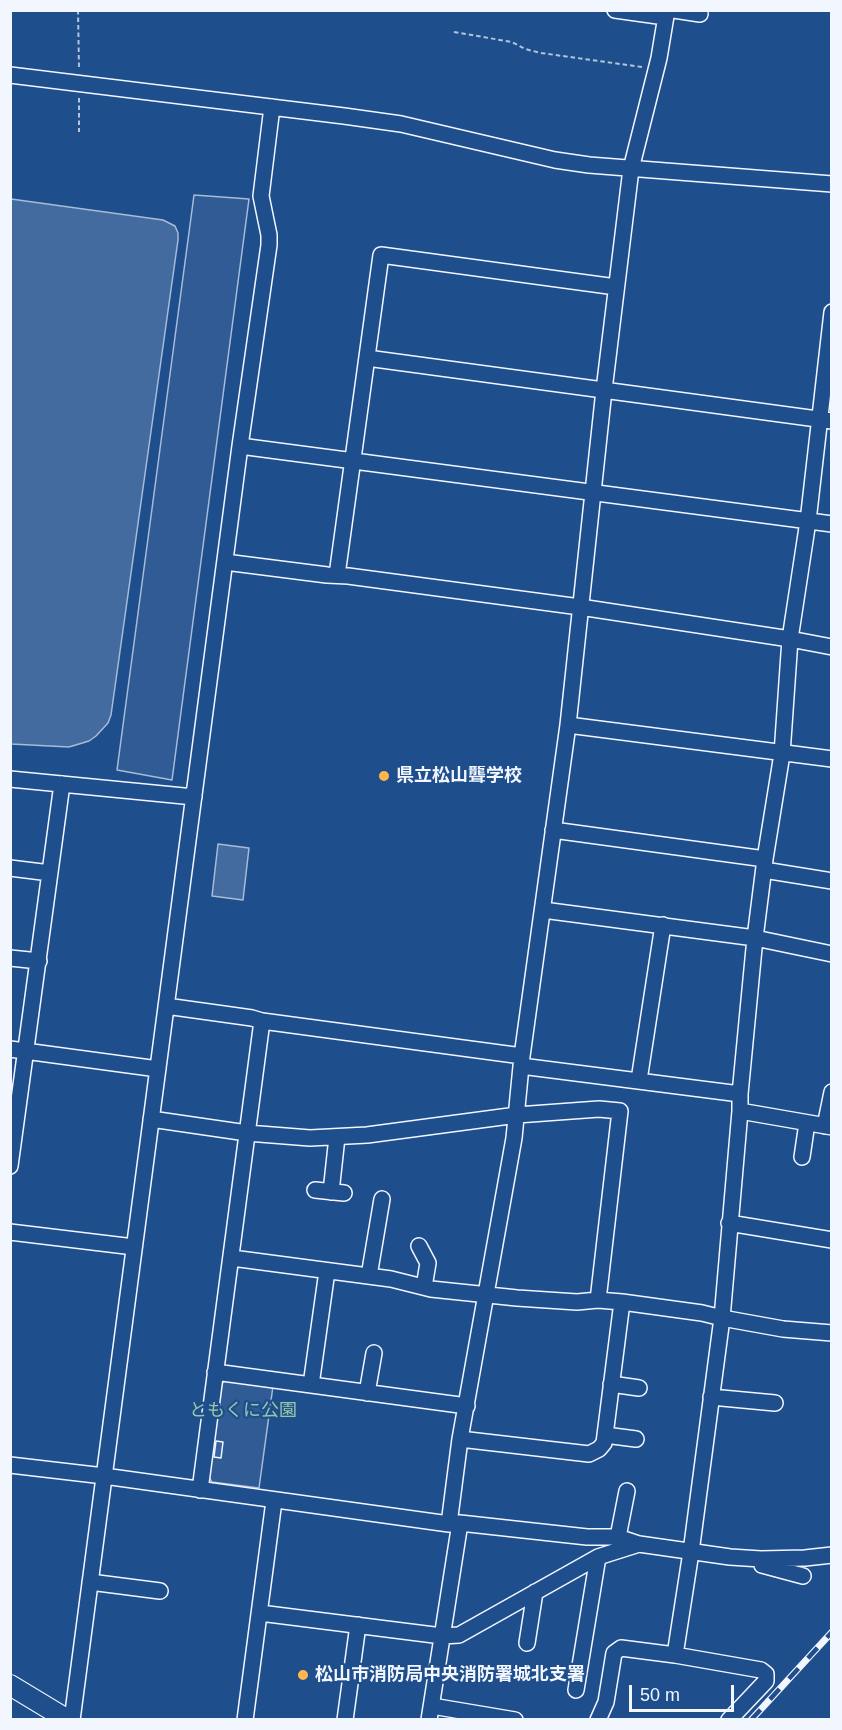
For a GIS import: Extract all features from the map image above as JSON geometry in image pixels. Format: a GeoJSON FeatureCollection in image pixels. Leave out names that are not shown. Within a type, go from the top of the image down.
{"type":"FeatureCollection","features":[{"type":"Feature","properties":{"kind":"main road"},"geometry":{"type":"LineString","coordinates":[[10,1684],[70,1719]]}},
{"type":"Feature","properties":{"kind":"street"},"geometry":{"type":"LineString","coordinates":[[615,10],[700,14]]}},
{"type":"Feature","properties":{"kind":"street"},"geometry":{"type":"LineString","coordinates":[[515,1719],[430,1713],[442,1636],[460,1439],[514,1138],[521,1061],[568,725],[604,390],[631,169],[668,13]]}},
{"type":"Feature","properties":{"kind":"street"},"geometry":{"type":"LineString","coordinates":[[10,75],[401,124],[555,160],[589,165],[831,184]]}},
{"type":"Feature","properties":{"kind":"street"},"geometry":{"type":"LineString","coordinates":[[70,1719],[240,446],[269,245],[261,196],[272,107]]}},
{"type":"Feature","properties":{"kind":"street"},"geometry":{"type":"LineString","coordinates":[[337,575],[381,255],[616,287]]}},
{"type":"Feature","properties":{"kind":"street"},"geometry":{"type":"LineString","coordinates":[[675,1655],[722,1318],[755,938],[782,754],[790,639],[825,420],[831,312]]}},
{"type":"Feature","properties":{"kind":"street"},"geometry":{"type":"LineString","coordinates":[[367,358],[825,420]]}},
{"type":"Feature","properties":{"kind":"street"},"geometry":{"type":"LineString","coordinates":[[240,446],[831,524]]}},
{"type":"Feature","properties":{"kind":"street"},"geometry":{"type":"LineString","coordinates":[[225,562],[580,607],[831,647]]}},
{"type":"Feature","properties":{"kind":"street"},"geometry":{"type":"LineString","coordinates":[[568,725],[831,759]]}},
{"type":"Feature","properties":{"kind":"street"},"geometry":{"type":"LineString","coordinates":[[10,779],[194,797]]}},
{"type":"Feature","properties":{"kind":"street"},"geometry":{"type":"LineString","coordinates":[[10,1166],[62,784]]}},
{"type":"Feature","properties":{"kind":"street"},"geometry":{"type":"LineString","coordinates":[[553,830],[765,864],[831,881]]}},
{"type":"Feature","properties":{"kind":"street"},"geometry":{"type":"LineString","coordinates":[[10,867],[50,873]]}},
{"type":"Feature","properties":{"kind":"street"},"geometry":{"type":"LineString","coordinates":[[543,910],[663,924],[755,938],[831,954]]}},
{"type":"Feature","properties":{"kind":"street"},"geometry":{"type":"LineString","coordinates":[[639,1080],[663,924]]}},
{"type":"Feature","properties":{"kind":"street"},"geometry":{"type":"LineString","coordinates":[[10,958],[39,961]]}},
{"type":"Feature","properties":{"kind":"street"},"geometry":{"type":"LineString","coordinates":[[166,1006],[740,1094]]}},
{"type":"Feature","properties":{"kind":"street"},"geometry":{"type":"LineString","coordinates":[[200,1490],[262,1021]]}},
{"type":"Feature","properties":{"kind":"street"},"geometry":{"type":"LineString","coordinates":[[10,1049],[158,1069]]}},
{"type":"Feature","properties":{"kind":"street"},"geometry":{"type":"LineString","coordinates":[[740,1111],[828,1126],[831,1092]]}},
{"type":"Feature","properties":{"kind":"street"},"geometry":{"type":"LineString","coordinates":[[151,1119],[247,1133],[337,1137],[516,1115],[599,1109],[620,1111],[598,1300]]}},
{"type":"Feature","properties":{"kind":"street"},"geometry":{"type":"LineString","coordinates":[[802,1157],[807,1123]]}},
{"type":"Feature","properties":{"kind":"street"},"geometry":{"type":"LineString","coordinates":[[315,1190],[338,1192],[337,1137]]}},
{"type":"Feature","properties":{"kind":"street"},"geometry":{"type":"LineString","coordinates":[[369,1276],[382,1199]]}},
{"type":"Feature","properties":{"kind":"street"},"geometry":{"type":"LineString","coordinates":[[729,1223],[831,1240]]}},
{"type":"Feature","properties":{"kind":"street"},"geometry":{"type":"LineString","coordinates":[[10,1232],[134,1247]]}},
{"type":"Feature","properties":{"kind":"street"},"geometry":{"type":"LineString","coordinates":[[419,1246],[428,1263],[424,1287]]}},
{"type":"Feature","properties":{"kind":"street"},"geometry":{"type":"LineString","coordinates":[[232,1258],[391,1279],[424,1287],[487,1295],[577,1302],[598,1300],[622,1302],[702,1313],[783,1329],[831,1333]]}},
{"type":"Feature","properties":{"kind":"street"},"geometry":{"type":"LineString","coordinates":[[310,1385],[327,1271]]}},
{"type":"Feature","properties":{"kind":"street"},"geometry":{"type":"LineString","coordinates":[[460,1439],[589,1454],[599,1449],[604,1443],[622,1302]]}},
{"type":"Feature","properties":{"kind":"street"},"geometry":{"type":"LineString","coordinates":[[367,1392],[374,1353]]}},
{"type":"Feature","properties":{"kind":"street"},"geometry":{"type":"LineString","coordinates":[[215,1372],[467,1406]]}},
{"type":"Feature","properties":{"kind":"street"},"geometry":{"type":"LineString","coordinates":[[611,1384],[639,1388]]}},
{"type":"Feature","properties":{"kind":"street"},"geometry":{"type":"LineString","coordinates":[[711,1397],[774,1403]]}},
{"type":"Feature","properties":{"kind":"street"},"geometry":{"type":"LineString","coordinates":[[604,1436],[636,1439]]}},
{"type":"Feature","properties":{"kind":"street"},"geometry":{"type":"LineString","coordinates":[[10,1465],[454,1524],[587,1537],[618,1537],[639,1544],[730,1557],[761,1559],[831,1555]]}},
{"type":"Feature","properties":{"kind":"street"},"geometry":{"type":"LineString","coordinates":[[618,1537],[627,1491]]}},
{"type":"Feature","properties":{"kind":"street"},"geometry":{"type":"LineString","coordinates":[[245,1719],[274,1501]]}},
{"type":"Feature","properties":{"kind":"street"},"geometry":{"type":"LineString","coordinates":[[260,1613],[442,1636],[459,1635],[598,1557],[639,1544]]}},
{"type":"Feature","properties":{"kind":"street"},"geometry":{"type":"LineString","coordinates":[[576,1690],[598,1557]]}},
{"type":"Feature","properties":{"kind":"street"},"geometry":{"type":"LineString","coordinates":[[761,1559],[762,1564],[803,1576]]}},
{"type":"Feature","properties":{"kind":"street"},"geometry":{"type":"LineString","coordinates":[[90,1582],[160,1591]]}},
{"type":"Feature","properties":{"kind":"street"},"geometry":{"type":"LineString","coordinates":[[527,1643],[535,1592]]}},
{"type":"Feature","properties":{"kind":"street"},"geometry":{"type":"LineString","coordinates":[[345,1719],[358,1625]]}},
{"type":"Feature","properties":{"kind":"street"},"geometry":{"type":"LineString","coordinates":[[598,1719],[606,1702],[614,1653],[621,1648],[761,1670],[766,1674],[766,1681],[729,1719]]}},
{"type":"Feature","properties":{"kind":"path"},"geometry":{"type":"LineString","coordinates":[[454,32],[512,42],[525,49],[541,53],[656,69]]}},
{"type":"Feature","properties":{"kind":"shaded area"},"geometry":{"type":"Polygon","coordinates":[[[194,195],[249,199],[172,780],[117,770],[194,195]]]}},
{"type":"Feature","properties":{"kind":"shaded area"},"geometry":{"type":"Polygon","coordinates":[[[11,199],[163,220],[175,226],[178,233],[111,715],[108,723],[96,736],[89,741],[69,747],[11,744],[11,199]]]}},
{"type":"Feature","properties":{"kind":"shaded area"},"geometry":{"type":"Polygon","coordinates":[[[218,844],[249,848],[243,900],[212,896],[218,844]]]}},
{"type":"Feature","properties":{"kind":"shaded area","name":"ともくに公園"},"geometry":{"type":"Polygon","coordinates":[[[226,1380],[273,1386],[259,1488],[212,1482],[208,1476],[220,1385],[226,1380]]]}},
{"type":"Feature","properties":{"kind":"building"},"geometry":{"type":"Polygon","coordinates":[[[216,1441],[223,1442],[221,1458],[214,1457],[216,1441]]]}},
{"type":"Feature","properties":{"kind":"railway"},"geometry":{"type":"LineString","coordinates":[[751,1720],[832,1632]]}},
{"type":"Feature","properties":{"kind":"place","name":"県立松山聾学校"},"geometry":{"type":"Point","coordinates":[384,776]}},
{"type":"Feature","properties":{"kind":"place","name":"松山市消防局中央消防署城北支署"},"geometry":{"type":"Point","coordinates":[303,1675]}}]}
